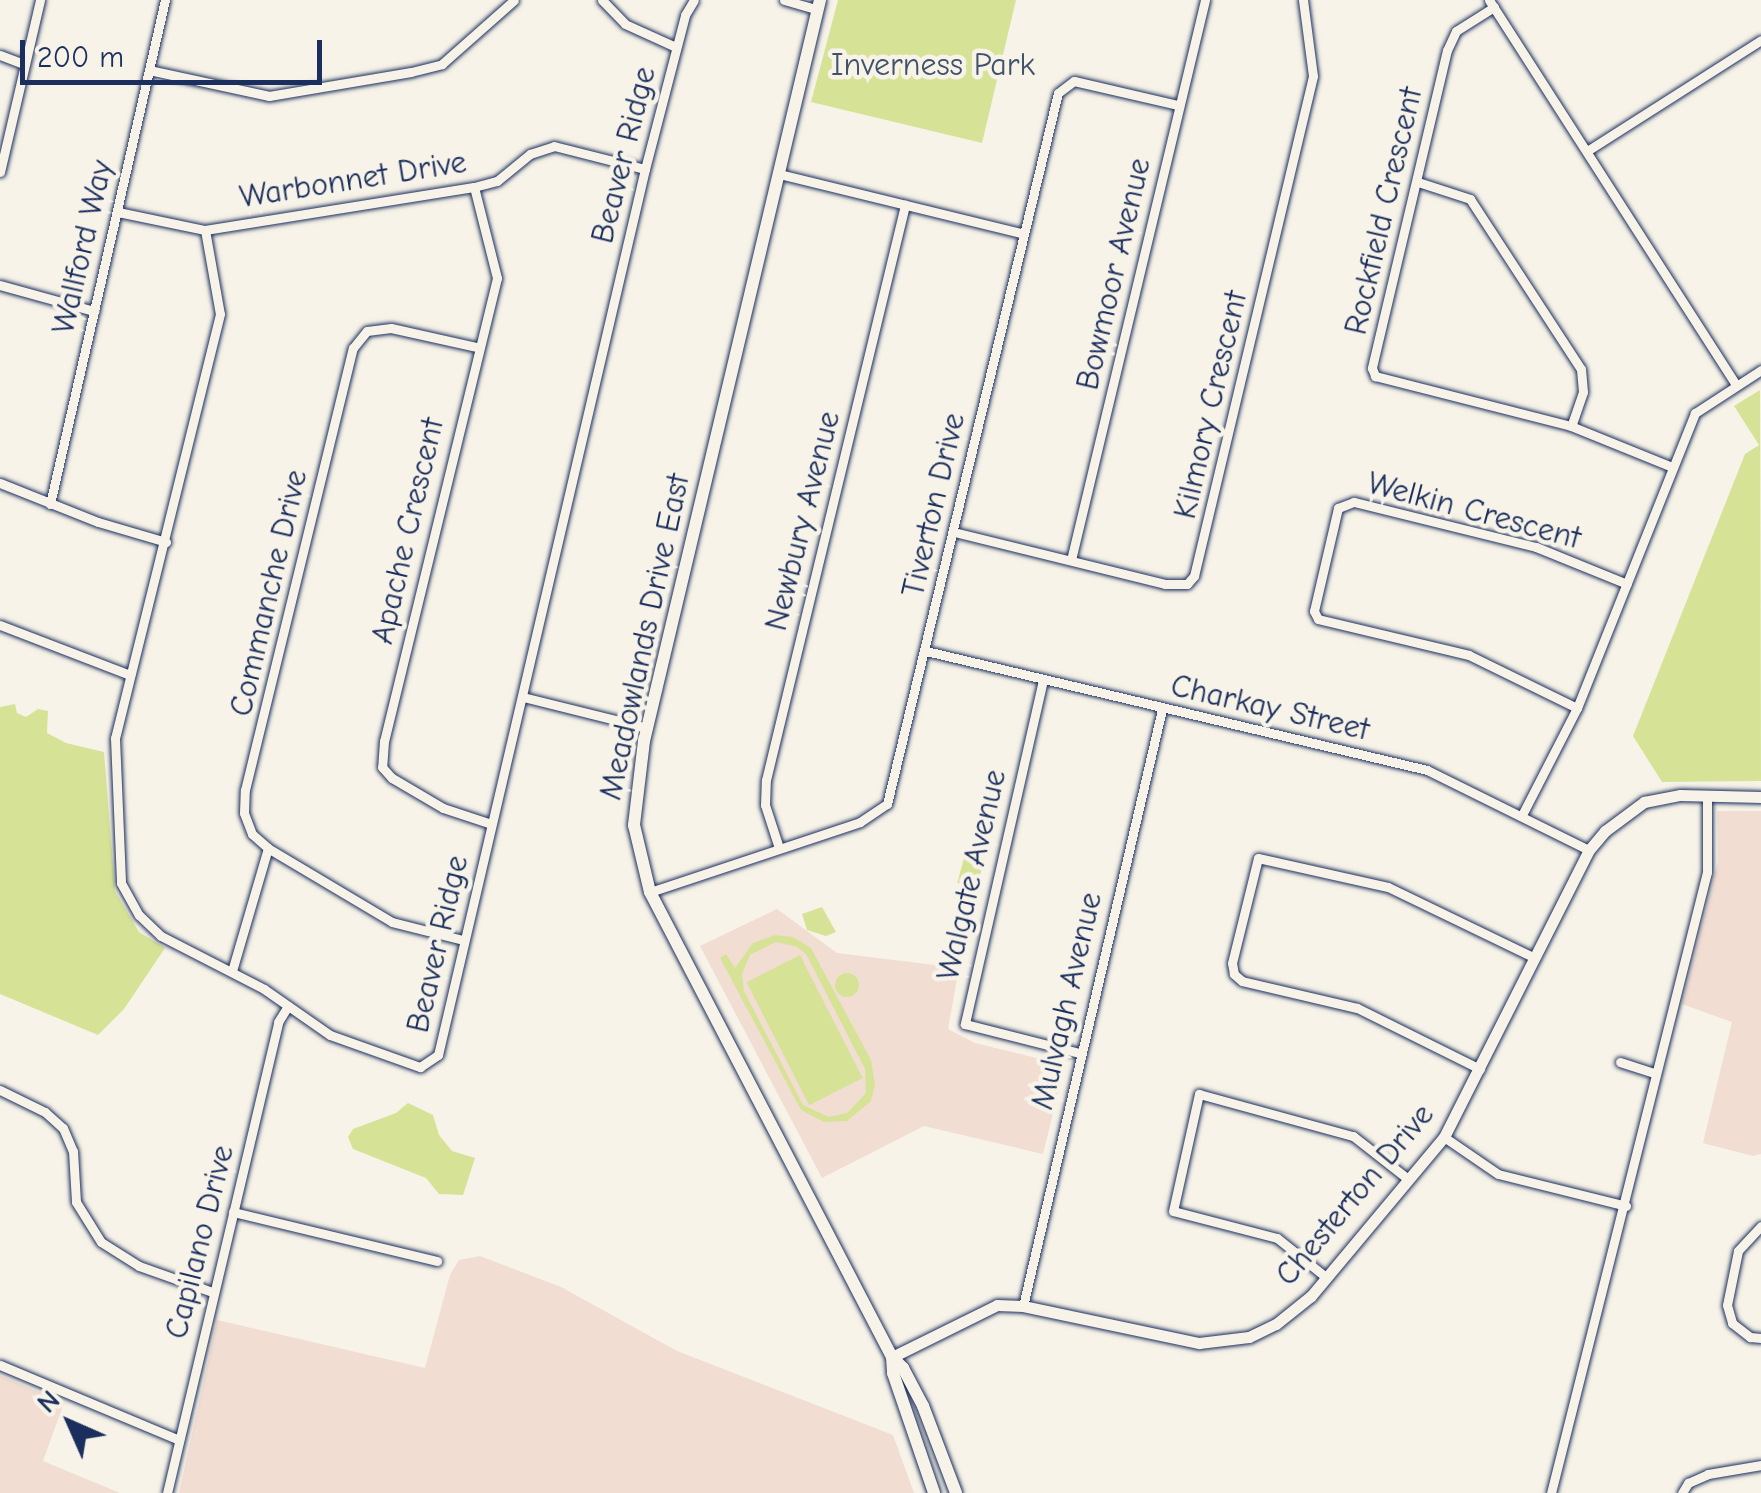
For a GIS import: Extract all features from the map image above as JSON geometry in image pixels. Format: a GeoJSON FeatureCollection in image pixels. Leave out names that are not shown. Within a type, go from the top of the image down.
{"type":"FeatureCollection","features":[{"type":"Feature","properties":{"kind":"main road","name":"Meadowlands Drive East"},"geometry":{"type":"LineString","coordinates":[[819,5],[638,771],[634,825],[650,892],[892,1358],[903,1368],[933,1427],[956,1493]]}},
{"type":"Feature","properties":{"kind":"main road","name":"Meadowlands Drive East"},"geometry":{"type":"LineString","coordinates":[[892,1358],[893,1373],[931,1489]]}},
{"type":"Feature","properties":{"kind":"street"},"geometry":{"type":"LineString","coordinates":[[0,172],[40,0]]}},
{"type":"Feature","properties":{"kind":"street","name":"Wallford Way"},"geometry":{"type":"LineString","coordinates":[[50,504],[165,0]]}},
{"type":"Feature","properties":{"kind":"street"},"geometry":{"type":"LineString","coordinates":[[149,70],[269,96],[411,72],[442,64],[514,0]]}},
{"type":"Feature","properties":{"kind":"street"},"geometry":{"type":"LineString","coordinates":[[602,0],[625,24],[676,47]]}},
{"type":"Feature","properties":{"kind":"street","name":"Beaver Ridge"},"geometry":{"type":"LineString","coordinates":[[204,230],[220,314],[114,750],[119,870],[126,895],[150,928],[232,971],[330,1035],[407,1065],[430,1063],[438,1056],[645,169],[676,47],[694,0]]}},
{"type":"Feature","properties":{"kind":"street"},"geometry":{"type":"LineString","coordinates":[[784,0],[819,5]]}},
{"type":"Feature","properties":{"kind":"street","name":"Bowmoor Avenue"},"geometry":{"type":"LineString","coordinates":[[1072,560],[1205,0]]}},
{"type":"Feature","properties":{"kind":"street","name":"Kilmory Crescent"},"geometry":{"type":"LineString","coordinates":[[954,532],[1177,586],[1187,584],[1199,564],[1313,76],[1303,0]]}},
{"type":"Feature","properties":{"kind":"street"},"geometry":{"type":"LineString","coordinates":[[1492,4],[1736,386]]}},
{"type":"Feature","properties":{"kind":"street","name":"Rockfield Crescent"},"geometry":{"type":"LineString","coordinates":[[1492,4],[1451,39],[1372,368],[1374,376],[1571,426],[1672,467]]}},
{"type":"Feature","properties":{"kind":"street"},"geometry":{"type":"LineString","coordinates":[[1587,152],[1761,40]]}},
{"type":"Feature","properties":{"kind":"street"},"geometry":{"type":"LineString","coordinates":[[0,55],[24,64]]}},
{"type":"Feature","properties":{"kind":"street","name":"Tiverton Drive"},"geometry":{"type":"LineString","coordinates":[[650,892],[881,812],[892,791],[1021,233],[1058,93],[1064,84],[1074,81],[1178,104]]}},
{"type":"Feature","properties":{"kind":"street","name":"Warbonnet Drive"},"geometry":{"type":"LineString","coordinates":[[118,212],[204,230],[474,186],[497,180],[530,154],[554,146],[645,169]]}},
{"type":"Feature","properties":{"kind":"street"},"geometry":{"type":"LineString","coordinates":[[779,174],[1021,233]]}},
{"type":"Feature","properties":{"kind":"street"},"geometry":{"type":"LineString","coordinates":[[1418,182],[1470,199],[1582,369],[1583,392],[1571,426]]}},
{"type":"Feature","properties":{"kind":"street","name":"Apache Crescent"},"geometry":{"type":"LineString","coordinates":[[474,186],[497,278],[477,347],[384,741],[382,766],[392,778],[443,808],[491,824]]}},
{"type":"Feature","properties":{"kind":"street","name":"Newbury Avenue"},"geometry":{"type":"LineString","coordinates":[[779,848],[765,805],[766,780],[904,205]]}},
{"type":"Feature","properties":{"kind":"street"},"geometry":{"type":"LineString","coordinates":[[0,285],[94,311]]}},
{"type":"Feature","properties":{"kind":"street","name":"Commanche Drive"},"geometry":{"type":"LineString","coordinates":[[268,848],[252,834],[244,812],[246,790],[353,348],[366,332],[391,328],[477,347]]}},
{"type":"Feature","properties":{"kind":"street"},"geometry":{"type":"LineString","coordinates":[[1522,816],[1577,708],[1694,413],[1761,370]]}},
{"type":"Feature","properties":{"kind":"street"},"geometry":{"type":"LineString","coordinates":[[0,483],[50,504],[166,542]]}},
{"type":"Feature","properties":{"kind":"street","name":"Welkin Crescent"},"geometry":{"type":"LineString","coordinates":[[1577,708],[1469,655],[1318,619],[1314,611],[1338,508],[1354,502],[1536,548],[1626,584]]}},
{"type":"Feature","properties":{"kind":"street"},"geometry":{"type":"LineString","coordinates":[[0,625],[130,676]]}},
{"type":"Feature","properties":{"kind":"street","name":"Charkay Street"},"geometry":{"type":"LineString","coordinates":[[926,651],[1427,770],[1589,850]]}},
{"type":"Feature","properties":{"kind":"street","name":"Walgate Avenue"},"geometry":{"type":"LineString","coordinates":[[1043,680],[965,1024],[1080,1053]]}},
{"type":"Feature","properties":{"kind":"street"},"geometry":{"type":"LineString","coordinates":[[523,698],[648,728]]}},
{"type":"Feature","properties":{"kind":"street","name":"Mulvagh Avenue"},"geometry":{"type":"LineString","coordinates":[[1023,1306],[1162,709]]}},
{"type":"Feature","properties":{"kind":"street"},"geometry":{"type":"LineString","coordinates":[[1551,1493],[1707,872],[1707,796]]}},
{"type":"Feature","properties":{"kind":"street","name":"Chesterton Drive"},"geometry":{"type":"LineString","coordinates":[[892,1358],[997,1305],[1023,1306],[1123,1330],[1219,1344],[1276,1324],[1327,1278],[1444,1137],[1589,850],[1624,814],[1644,802],[1707,796],[1761,797]]}},
{"type":"Feature","properties":{"kind":"street"},"geometry":{"type":"LineString","coordinates":[[232,971],[268,848],[392,922],[463,940]]}},
{"type":"Feature","properties":{"kind":"street"},"geometry":{"type":"LineString","coordinates":[[1480,1069],[1357,1008],[1242,981],[1234,974],[1232,963],[1258,858],[1388,887],[1533,957]]}},
{"type":"Feature","properties":{"kind":"street","name":"Capilano Drive"},"geometry":{"type":"LineString","coordinates":[[167,1493],[278,1022],[288,1006]]}},
{"type":"Feature","properties":{"kind":"street"},"geometry":{"type":"LineString","coordinates":[[1620,1062],[1654,1073]]}},
{"type":"Feature","properties":{"kind":"street"},"geometry":{"type":"LineString","coordinates":[[0,1090],[45,1112],[63,1128],[72,1150],[76,1202],[101,1242],[139,1266],[212,1292]]}},
{"type":"Feature","properties":{"kind":"street"},"geometry":{"type":"LineString","coordinates":[[1327,1278],[1277,1238],[1172,1212],[1200,1094],[1353,1136],[1408,1179]]}},
{"type":"Feature","properties":{"kind":"street"},"geometry":{"type":"LineString","coordinates":[[1444,1137],[1498,1174],[1626,1206]]}},
{"type":"Feature","properties":{"kind":"street"},"geometry":{"type":"LineString","coordinates":[[233,1212],[438,1261]]}},
{"type":"Feature","properties":{"kind":"street"},"geometry":{"type":"LineString","coordinates":[[1761,1226],[1738,1251],[1727,1304],[1732,1323],[1750,1337],[1761,1338]]}},
{"type":"Feature","properties":{"kind":"street"},"geometry":{"type":"LineString","coordinates":[[0,1365],[179,1440]]}},
{"type":"Feature","properties":{"kind":"street"},"geometry":{"type":"LineString","coordinates":[[1682,1493],[1688,1483],[1708,1474],[1761,1465]]}},
{"type":"Feature","properties":{"kind":"shaded area"},"geometry":{"type":"Polygon","coordinates":[[[1717,811],[1761,811],[1761,1154],[1753,1156],[1703,1143],[1732,1022],[1682,1004],[1718,861],[1717,811]]]}},
{"type":"Feature","properties":{"kind":"shaded area"},"geometry":{"type":"Polygon","coordinates":[[[777,909],[837,953],[959,968],[948,1029],[975,1043],[1065,1065],[1043,1154],[924,1126],[822,1178],[700,946],[777,909]]]}},
{"type":"Feature","properties":{"kind":"shaded area"},"geometry":{"type":"Polygon","coordinates":[[[480,1256],[561,1287],[677,1351],[893,1435],[914,1493],[179,1493],[217,1320],[425,1368],[450,1275],[459,1260],[480,1256]]]}},
{"type":"Feature","properties":{"kind":"shaded area"},"geometry":{"type":"Polygon","coordinates":[[[0,1375],[64,1403],[43,1461],[120,1493],[0,1493],[0,1375]]]}},
{"type":"Feature","properties":{"kind":"green space","name":"Inverness Park"},"geometry":{"type":"Polygon","coordinates":[[[838,0],[1016,0],[982,143],[811,102],[838,0]]]}},
{"type":"Feature","properties":{"kind":"green space"},"geometry":{"type":"Polygon","coordinates":[[[1760,390],[1761,781],[1662,782],[1633,736],[1745,454],[1759,445],[1734,406],[1760,390]]]}},
{"type":"Feature","properties":{"kind":"green space"},"geometry":{"type":"Polygon","coordinates":[[[15,704],[17,713],[26,717],[38,709],[48,711],[47,733],[66,743],[104,752],[115,891],[139,932],[165,948],[124,1009],[98,1035],[0,994],[0,707],[15,704]]]}},
{"type":"Feature","properties":{"kind":"green space"},"geometry":{"type":"Polygon","coordinates":[[[965,854],[984,859],[977,888],[957,883],[965,854]]]}},
{"type":"Feature","properties":{"kind":"green space"},"geometry":{"type":"Polygon","coordinates":[[[822,907],[836,932],[826,936],[807,930],[802,914],[822,907]]]}},
{"type":"Feature","properties":{"kind":"green space"},"geometry":{"type":"Polygon","coordinates":[[[775,935],[793,937],[811,948],[871,1060],[875,1085],[871,1101],[847,1121],[824,1122],[801,1110],[720,958],[726,954],[735,968],[753,943],[775,935]],[[776,942],[750,955],[742,974],[744,991],[803,1105],[829,1117],[847,1113],[866,1093],[865,1069],[806,954],[797,947],[776,942]]]}},
{"type":"Feature","properties":{"kind":"green space"},"geometry":{"type":"Polygon","coordinates":[[[800,955],[863,1078],[809,1105],[747,982],[800,955]]]}},
{"type":"Feature","properties":{"kind":"green space"},"geometry":{"type":"Polygon","coordinates":[[[847,973],[856,976],[856,994],[847,997],[838,994],[835,985],[838,976],[847,973]]]}},
{"type":"Feature","properties":{"kind":"green space"},"geometry":{"type":"Polygon","coordinates":[[[408,1103],[433,1115],[439,1135],[452,1151],[475,1158],[463,1195],[439,1194],[426,1178],[353,1149],[348,1137],[353,1129],[396,1113],[408,1103]]]}}]}
